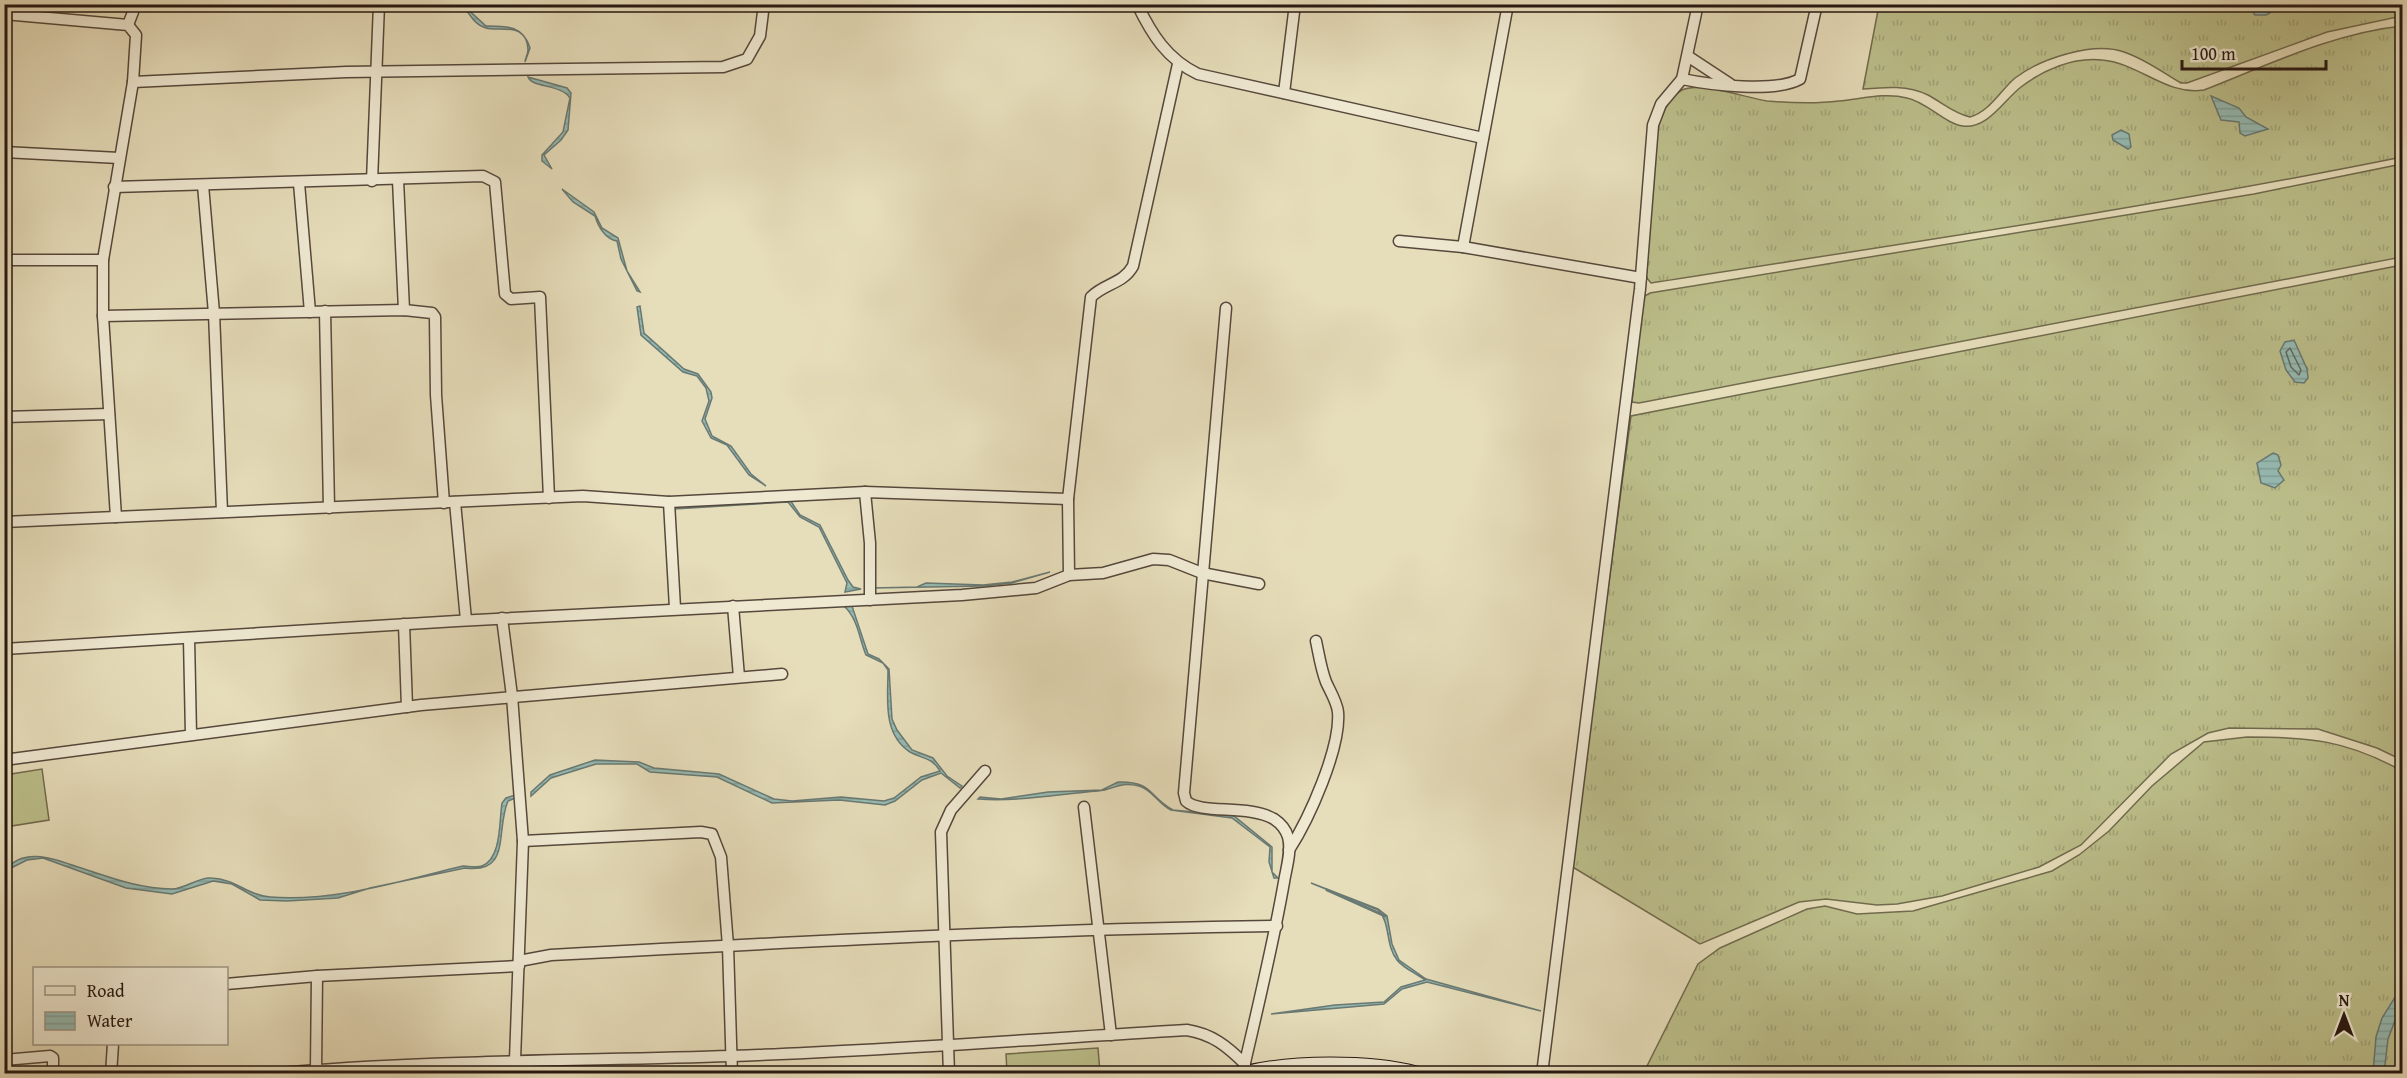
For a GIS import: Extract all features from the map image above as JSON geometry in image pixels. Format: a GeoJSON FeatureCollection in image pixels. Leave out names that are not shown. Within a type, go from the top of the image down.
{"type":"FeatureCollection","features":[{"type":"Feature","properties":{"kind":"street"},"geometry":{"type":"LineString","coordinates":[[128,25],[136,4]]}},
{"type":"Feature","properties":{"kind":"street"},"geometry":{"type":"LineString","coordinates":[[372,181],[380,4]]}},
{"type":"Feature","properties":{"kind":"street"},"geometry":{"type":"LineString","coordinates":[[133,82],[267,74],[723,67],[747,59],[760,36],[764,4]]}},
{"type":"Feature","properties":{"kind":"street"},"geometry":{"type":"LineString","coordinates":[[1137,4],[1154,36],[1178,64],[1216,80],[1483,138]]}},
{"type":"Feature","properties":{"kind":"street"},"geometry":{"type":"LineString","coordinates":[[1284,93],[1295,4]]}},
{"type":"Feature","properties":{"kind":"street"},"geometry":{"type":"LineString","coordinates":[[1463,247],[1508,4]]}},
{"type":"Feature","properties":{"kind":"street"},"geometry":{"type":"LineString","coordinates":[[1542,1074],[1641,278],[1653,125],[1661,104],[1682,79],[1689,57],[1698,4]]}},
{"type":"Feature","properties":{"kind":"street"},"geometry":{"type":"LineString","coordinates":[[1682,79],[1706,84],[1779,87],[1800,79],[1817,4]]}},
{"type":"Feature","properties":{"kind":"street"},"geometry":{"type":"LineString","coordinates":[[4,14],[128,25],[133,29],[138,42],[103,260],[103,316],[116,517]]}},
{"type":"Feature","properties":{"kind":"street"},"geometry":{"type":"LineString","coordinates":[[1689,57],[1730,84]]}},
{"type":"Feature","properties":{"kind":"street"},"geometry":{"type":"LineString","coordinates":[[1069,575],[1068,499],[1091,297],[1099,290],[1128,275],[1133,266],[1178,64]]}},
{"type":"Feature","properties":{"kind":"street"},"geometry":{"type":"LineString","coordinates":[[4,152],[119,158]]}},
{"type":"Feature","properties":{"kind":"street"},"geometry":{"type":"LineString","coordinates":[[114,187],[483,176],[495,182],[505,294],[511,298],[540,297],[549,498]]}},
{"type":"Feature","properties":{"kind":"street"},"geometry":{"type":"LineString","coordinates":[[398,180],[404,310]]}},
{"type":"Feature","properties":{"kind":"street"},"geometry":{"type":"LineString","coordinates":[[299,183],[310,312]]}},
{"type":"Feature","properties":{"kind":"street"},"geometry":{"type":"LineString","coordinates":[[203,185],[214,314],[222,512]]}},
{"type":"Feature","properties":{"kind":"street"},"geometry":{"type":"LineString","coordinates":[[1399,241],[1463,247],[1641,278]]}},
{"type":"Feature","properties":{"kind":"street"},"geometry":{"type":"LineString","coordinates":[[4,260],[103,260]]}},
{"type":"Feature","properties":{"kind":"street"},"geometry":{"type":"LineString","coordinates":[[1226,308],[1184,798],[1197,807],[1248,810],[1275,820],[1283,826],[1288,837],[1289,850],[1276,926],[1244,1070]]}},
{"type":"Feature","properties":{"kind":"street"},"geometry":{"type":"LineString","coordinates":[[103,316],[404,310],[427,312],[435,317],[436,395],[466,620]]}},
{"type":"Feature","properties":{"kind":"street"},"geometry":{"type":"LineString","coordinates":[[325,311],[329,508]]}},
{"type":"Feature","properties":{"kind":"street"},"geometry":{"type":"LineString","coordinates":[[4,417],[109,414]]}},
{"type":"Feature","properties":{"kind":"street"},"geometry":{"type":"LineString","coordinates":[[4,522],[583,496],[669,502],[865,492],[1068,499]]}},
{"type":"Feature","properties":{"kind":"street"},"geometry":{"type":"LineString","coordinates":[[865,492],[870,543],[870,600]]}},
{"type":"Feature","properties":{"kind":"street"},"geometry":{"type":"LineString","coordinates":[[669,502],[675,608]]}},
{"type":"Feature","properties":{"kind":"street"},"geometry":{"type":"LineString","coordinates":[[4,649],[675,608],[870,600],[1036,588],[1069,575],[1103,573],[1153,559],[1169,560],[1202,573],[1259,584]]}},
{"type":"Feature","properties":{"kind":"street"},"geometry":{"type":"LineString","coordinates":[[733,606],[739,677]]}},
{"type":"Feature","properties":{"kind":"street"},"geometry":{"type":"LineString","coordinates":[[502,618],[512,696],[524,841],[515,1060]]}},
{"type":"Feature","properties":{"kind":"street"},"geometry":{"type":"LineString","coordinates":[[404,624],[407,706]]}},
{"type":"Feature","properties":{"kind":"street"},"geometry":{"type":"LineString","coordinates":[[189,638],[192,735]]}},
{"type":"Feature","properties":{"kind":"street"},"geometry":{"type":"LineString","coordinates":[[1289,850],[1302,830],[1327,771],[1337,719],[1338,710],[1325,679],[1316,641]]}},
{"type":"Feature","properties":{"kind":"street"},"geometry":{"type":"LineString","coordinates":[[4,760],[407,706],[782,674]]}},
{"type":"Feature","properties":{"kind":"street"},"geometry":{"type":"LineString","coordinates":[[948,1074],[941,832],[951,810],[985,771]]}},
{"type":"Feature","properties":{"kind":"street"},"geometry":{"type":"LineString","coordinates":[[1084,807],[1111,1035]]}},
{"type":"Feature","properties":{"kind":"street"},"geometry":{"type":"LineString","coordinates":[[524,841],[701,832],[712,834],[721,857],[728,946],[732,1074]]}},
{"type":"Feature","properties":{"kind":"street"},"geometry":{"type":"LineString","coordinates":[[228,984],[519,964],[551,955],[1098,928],[1276,926]]}},
{"type":"Feature","properties":{"kind":"street"},"geometry":{"type":"LineString","coordinates":[[316,1070],[318,976]]}},
{"type":"Feature","properties":{"kind":"street"},"geometry":{"type":"LineString","coordinates":[[270,1074],[515,1060],[731,1056],[947,1047],[1187,1030],[1200,1032],[1226,1045],[1244,1070]]}},
{"type":"Feature","properties":{"kind":"street"},"geometry":{"type":"LineString","coordinates":[[111,1074],[113,1045]]}},
{"type":"Feature","properties":{"kind":"street"},"geometry":{"type":"LineString","coordinates":[[4,1060],[50,1056],[53,1058],[53,1074]]}},
{"type":"Feature","properties":{"kind":"street"},"geometry":{"type":"LineString","coordinates":[[1244,1070],[1338,1066],[1398,1069],[1416,1074]]}},
{"type":"Feature","properties":{"kind":"green space"},"geometry":{"type":"Polygon","coordinates":[[[1879,5],[2402,5],[2402,16],[2327,32],[2187,83],[2181,83],[2124,52],[2111,49],[2082,50],[2038,64],[2026,71],[2015,78],[1983,111],[1970,117],[1920,92],[1888,87],[1863,89],[1879,5]]]}},
{"type":"Feature","properties":{"kind":"green space"},"geometry":{"type":"Polygon","coordinates":[[[2402,26],[2402,157],[2216,192],[1937,238],[1651,283],[1646,277],[1658,127],[1664,111],[1677,93],[1682,90],[1711,89],[1767,101],[1794,103],[1899,96],[1914,100],[1956,124],[1972,126],[1988,118],[2030,81],[2049,70],[2069,63],[2091,60],[2115,62],[2177,88],[2190,91],[2204,90],[2326,43],[2351,35],[2402,26]]]}},
{"type":"Feature","properties":{"kind":"green space"},"geometry":{"type":"Polygon","coordinates":[[[2402,164],[2402,257],[1639,403],[1632,402],[1643,297],[1650,293],[2254,194],[2402,164]]]}},
{"type":"Feature","properties":{"kind":"green space"},"geometry":{"type":"Polygon","coordinates":[[[2402,265],[2402,760],[2377,748],[2318,729],[2229,728],[2208,733],[2171,754],[2081,845],[2039,867],[1942,896],[1897,904],[1877,905],[1826,899],[1799,902],[1700,944],[1571,866],[1631,416],[2402,265]]]}},
{"type":"Feature","properties":{"kind":"green space"},"geometry":{"type":"Polygon","coordinates":[[[2247,737],[2327,742],[2363,753],[2402,771],[2402,1073],[1643,1074],[1698,964],[1720,948],[1807,909],[1825,906],[1857,914],[1913,911],[2052,871],[2079,855],[2109,831],[2152,786],[2204,742],[2247,737]]]}},
{"type":"Feature","properties":{"kind":"green space"},"geometry":{"type":"Polygon","coordinates":[[[42,769],[49,820],[5,827],[5,775],[42,769]]]}},
{"type":"Feature","properties":{"kind":"green space"},"geometry":{"type":"Polygon","coordinates":[[[1098,1048],[1100,1073],[1007,1073],[1006,1054],[1098,1048]]]}},
{"type":"Feature","properties":{"kind":"water"},"geometry":{"type":"Polygon","coordinates":[[[463,5],[486,26],[507,27],[518,31],[486,28],[479,24],[463,5]]]}},
{"type":"Feature","properties":{"kind":"water"},"geometry":{"type":"Polygon","coordinates":[[[2129,5],[2188,5],[2150,11],[2129,5]]]}},
{"type":"Feature","properties":{"kind":"water"},"geometry":{"type":"Polygon","coordinates":[[[2248,5],[2271,5],[2272,7],[2270,13],[2266,15],[2255,15],[2248,5]]]}},
{"type":"Feature","properties":{"kind":"water"},"geometry":{"type":"Polygon","coordinates":[[[523,35],[530,48],[525,62],[528,50],[523,35]]]}},
{"type":"Feature","properties":{"kind":"water"},"geometry":{"type":"Polygon","coordinates":[[[528,77],[567,88],[571,93],[568,130],[561,140],[544,155],[552,169],[542,161],[542,155],[563,132],[570,98],[560,90],[535,83],[528,77]]]}},
{"type":"Feature","properties":{"kind":"water"},"geometry":{"type":"Polygon","coordinates":[[[2211,96],[2239,108],[2246,117],[2268,129],[2245,136],[2240,133],[2239,122],[2221,120],[2211,96]]]}},
{"type":"Feature","properties":{"kind":"water"},"geometry":{"type":"Polygon","coordinates":[[[2121,130],[2129,134],[2131,147],[2128,149],[2113,140],[2112,135],[2121,130]]]}},
{"type":"Feature","properties":{"kind":"water"},"geometry":{"type":"Polygon","coordinates":[[[562,189],[594,212],[602,228],[618,238],[627,271],[621,259],[617,241],[606,235],[595,216],[573,202],[562,189]]]}},
{"type":"Feature","properties":{"kind":"water"},"geometry":{"type":"Polygon","coordinates":[[[627,271],[640,292],[637,291],[627,271]]]}},
{"type":"Feature","properties":{"kind":"water"},"geometry":{"type":"Polygon","coordinates":[[[640,306],[644,333],[684,369],[698,374],[711,392],[712,398],[705,419],[712,436],[731,446],[751,474],[766,486],[749,475],[727,445],[711,438],[702,421],[709,401],[706,388],[697,376],[683,372],[641,335],[637,307],[640,306]]]}},
{"type":"Feature","properties":{"kind":"water"},"geometry":{"type":"Polygon","coordinates":[[[2294,340],[2307,369],[2308,378],[2304,383],[2295,382],[2286,370],[2280,351],[2285,342],[2294,340]]]}},
{"type":"Feature","properties":{"kind":"water"},"geometry":{"type":"Polygon","coordinates":[[[2273,453],[2278,455],[2281,465],[2278,471],[2284,480],[2275,488],[2261,483],[2257,463],[2273,453]]]}},
{"type":"Feature","properties":{"kind":"water"},"geometry":{"type":"Polygon","coordinates":[[[790,500],[800,515],[820,525],[848,580],[853,587],[861,589],[845,592],[847,583],[819,527],[800,517],[788,502],[674,509],[790,500]]]}},
{"type":"Feature","properties":{"kind":"water"},"geometry":{"type":"Polygon","coordinates":[[[1050,572],[1012,583],[983,586],[872,588],[917,587],[926,583],[983,585],[1012,582],[1050,572]]]}},
{"type":"Feature","properties":{"kind":"water"},"geometry":{"type":"Polygon","coordinates":[[[845,604],[852,606],[868,654],[883,663],[866,655],[849,611],[844,606],[845,604]]]}},
{"type":"Feature","properties":{"kind":"water"},"geometry":{"type":"Polygon","coordinates":[[[883,663],[889,669],[892,719],[897,730],[912,750],[933,758],[947,776],[962,786],[960,788],[941,773],[922,780],[895,801],[885,805],[839,800],[772,803],[717,777],[650,772],[637,764],[596,764],[551,778],[531,796],[531,792],[550,775],[595,760],[639,762],[654,768],[719,774],[774,799],[792,801],[841,797],[884,801],[894,798],[921,777],[940,771],[930,761],[910,752],[901,744],[891,726],[888,704],[888,670],[883,663]]]}},
{"type":"Feature","properties":{"kind":"water"},"geometry":{"type":"Polygon","coordinates":[[[1118,782],[1129,782],[1144,787],[1173,810],[1234,816],[1272,847],[1272,872],[1269,862],[1270,847],[1232,818],[1171,810],[1139,786],[1121,785],[1103,790],[1023,799],[993,800],[978,799],[980,797],[1001,799],[1048,792],[1102,790],[1118,782]]]}},
{"type":"Feature","properties":{"kind":"water"},"geometry":{"type":"Polygon","coordinates":[[[518,794],[518,797],[508,801],[499,848],[490,864],[480,868],[465,868],[398,882],[463,866],[480,867],[488,862],[496,847],[502,803],[506,798],[518,794]]]}},
{"type":"Feature","properties":{"kind":"water"},"geometry":{"type":"Polygon","coordinates":[[[38,856],[147,887],[172,889],[211,878],[228,881],[262,896],[294,898],[366,889],[338,898],[260,900],[232,884],[213,881],[172,894],[126,888],[43,858],[27,860],[5,871],[20,859],[38,856]]]}},
{"type":"Feature","properties":{"kind":"water"},"geometry":{"type":"Polygon","coordinates":[[[1311,883],[1378,909],[1387,916],[1392,944],[1399,960],[1426,979],[1541,1011],[1427,982],[1402,989],[1384,1004],[1271,1014],[1335,1005],[1384,1002],[1401,987],[1425,980],[1397,960],[1391,948],[1385,921],[1378,910],[1311,883]]]}},
{"type":"Feature","properties":{"kind":"water"},"geometry":{"type":"Polygon","coordinates":[[[2402,986],[2402,1002],[2388,1039],[2384,1073],[2373,1073],[2376,1037],[2382,1018],[2402,986]]]}},
{"type":"Feature","properties":{"kind":"waterway"},"geometry":{"type":"LineString","coordinates":[[1327,890],[1385,916]]}}]}
